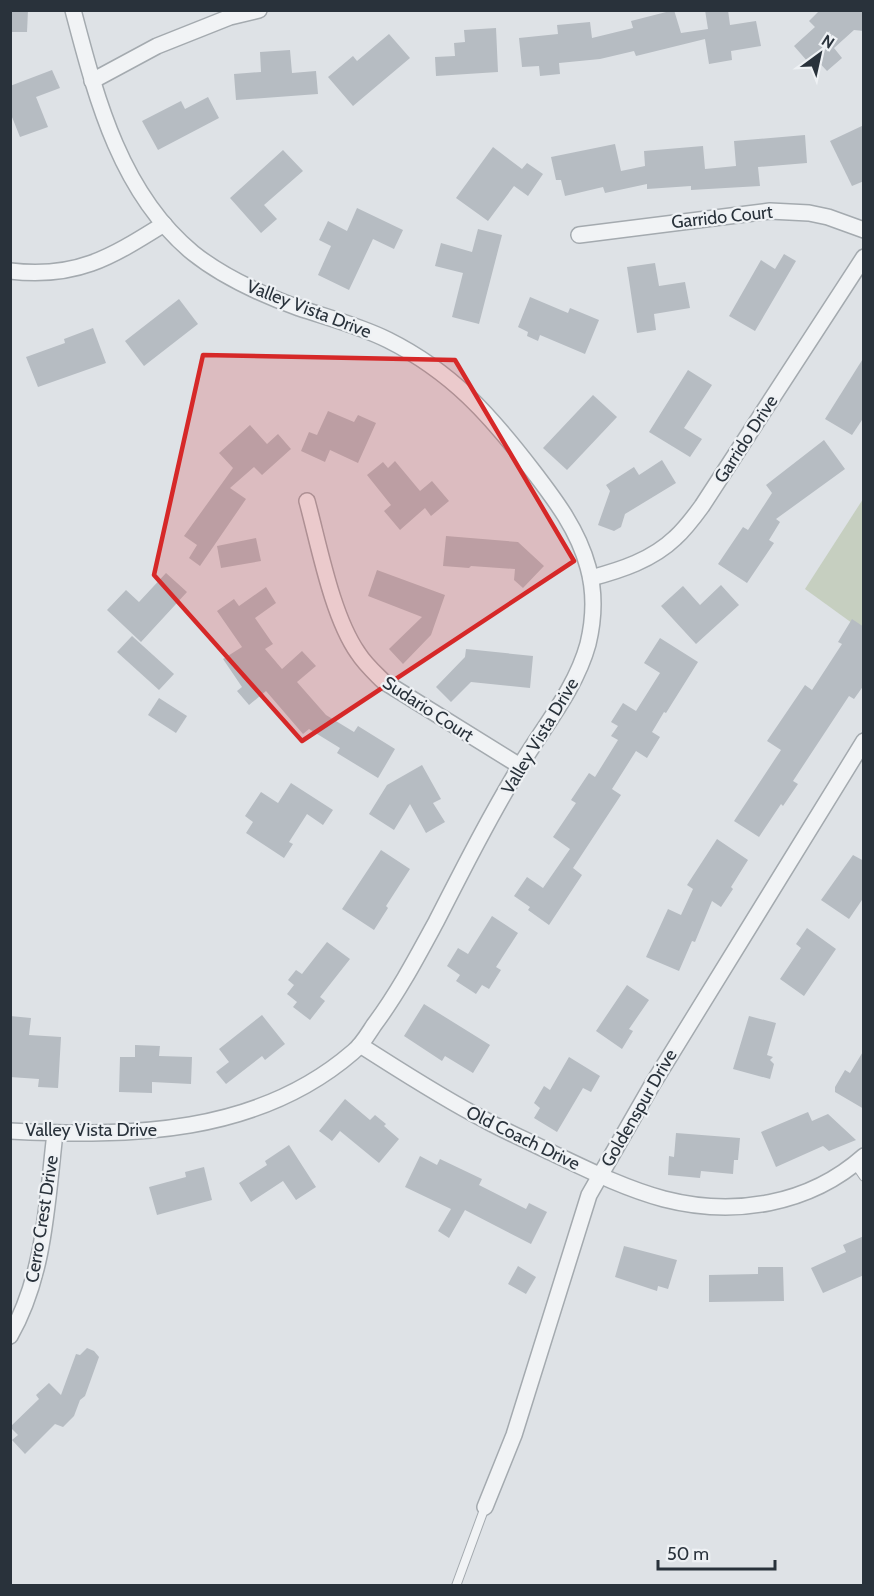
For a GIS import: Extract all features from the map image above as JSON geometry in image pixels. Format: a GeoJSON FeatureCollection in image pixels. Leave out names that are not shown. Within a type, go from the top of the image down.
{"type":"FeatureCollection","features":[{"type":"Feature","properties":{"kind":"street","name":"Valley Vista Drive"},"geometry":{"type":"LineString","coordinates":[[10,1131],[150,1132],[229,1116],[258,1108],[300,1088],[355,1051],[387,1008],[520,766],[564,697],[581,664],[591,628],[593,609],[591,578],[577,536],[553,497],[502,431],[477,403],[446,376],[388,340],[294,306],[230,278],[193,253],[165,224],[136,186],[119,154],[92,81],[73,10]]}},
{"type":"Feature","properties":{"kind":"street"},"geometry":{"type":"LineString","coordinates":[[92,81],[157,46],[230,17],[259,10]]}},
{"type":"Feature","properties":{"kind":"street","name":"Garrido Court"},"geometry":{"type":"LineString","coordinates":[[579,235],[770,211],[809,213],[864,230]]}},
{"type":"Feature","properties":{"kind":"street"},"geometry":{"type":"LineString","coordinates":[[10,271],[47,273],[83,267],[115,255],[165,224]]}},
{"type":"Feature","properties":{"kind":"street","name":"Garrido Drive"},"geometry":{"type":"LineString","coordinates":[[591,578],[616,571],[649,557],[678,536],[702,506],[864,257]]}},
{"type":"Feature","properties":{"kind":"street","name":"Sudario Court"},"geometry":{"type":"LineString","coordinates":[[307,501],[333,596],[351,641],[365,663],[383,681],[520,766]]}},
{"type":"Feature","properties":{"kind":"street","name":"Goldenspur Drive"},"geometry":{"type":"LineString","coordinates":[[485,1507],[514,1435],[589,1195],[652,1085],[864,741]]}},
{"type":"Feature","properties":{"kind":"street","name":"Old Coach Drive"},"geometry":{"type":"LineString","coordinates":[[360,1045],[485,1121],[600,1176],[663,1199],[688,1204],[741,1207],[795,1198],[861,1166]]}},
{"type":"Feature","properties":{"kind":"street","name":"Cerro Crest Drive"},"geometry":{"type":"LineString","coordinates":[[10,1336],[34,1280],[56,1133]]}},
{"type":"Feature","properties":{"kind":"lane"},"geometry":{"type":"LineString","coordinates":[[456,1586],[485,1507]]}},
{"type":"Feature","properties":{"kind":"highlighted area"},"geometry":{"type":"Polygon","coordinates":[[[203,355],[455,360],[574,561],[302,741],[154,575],[203,355]]]}},
{"type":"Feature","properties":{"kind":"green space"},"geometry":{"type":"Polygon","coordinates":[[[863,499],[863,631],[805,589],[863,499]]]}},
{"type":"Feature","properties":{"kind":"building"},"geometry":{"type":"Polygon","coordinates":[[[10,10],[28,10],[27,32],[10,32],[10,10]]]}},
{"type":"Feature","properties":{"kind":"building"},"geometry":{"type":"Polygon","coordinates":[[[674,10],[681,33],[708,29],[705,10],[728,10],[730,25],[756,21],[761,46],[731,51],[732,60],[709,64],[705,39],[636,56],[634,51],[600,59],[559,63],[560,74],[540,76],[539,66],[522,67],[519,38],[558,34],[557,25],[590,22],[592,38],[633,28],[631,21],[674,10]]]}},
{"type":"Feature","properties":{"kind":"building"},"geometry":{"type":"Polygon","coordinates":[[[820,10],[864,10],[864,31],[854,30],[834,48],[842,58],[827,71],[814,57],[808,62],[794,46],[815,27],[809,21],[820,10]]]}},
{"type":"Feature","properties":{"kind":"building"},"geometry":{"type":"Polygon","coordinates":[[[496,28],[498,72],[436,76],[435,57],[455,56],[454,43],[465,42],[464,30],[496,28]]]}},
{"type":"Feature","properties":{"kind":"building"},"geometry":{"type":"Polygon","coordinates":[[[389,34],[410,58],[353,106],[328,77],[353,56],[357,61],[389,34]]]}},
{"type":"Feature","properties":{"kind":"building"},"geometry":{"type":"Polygon","coordinates":[[[290,50],[292,73],[316,71],[318,94],[236,100],[234,74],[261,72],[260,52],[290,50]]]}},
{"type":"Feature","properties":{"kind":"building"},"geometry":{"type":"Polygon","coordinates":[[[52,70],[60,88],[36,97],[48,127],[20,137],[10,112],[10,86],[52,70]]]}},
{"type":"Feature","properties":{"kind":"building"},"geometry":{"type":"Polygon","coordinates":[[[208,97],[219,118],[158,150],[142,121],[181,101],[185,109],[208,97]]]}},
{"type":"Feature","properties":{"kind":"building"},"geometry":{"type":"Polygon","coordinates":[[[864,125],[864,181],[852,186],[830,141],[864,125]]]}},
{"type":"Feature","properties":{"kind":"building"},"geometry":{"type":"Polygon","coordinates":[[[805,135],[807,163],[758,167],[760,186],[691,190],[691,186],[647,189],[647,184],[605,193],[603,187],[565,196],[561,180],[556,180],[551,157],[615,144],[621,171],[645,166],[644,151],[703,146],[705,169],[736,166],[734,141],[805,135]]]}},
{"type":"Feature","properties":{"kind":"building"},"geometry":{"type":"Polygon","coordinates":[[[493,147],[522,169],[527,163],[543,174],[528,196],[514,186],[488,221],[456,198],[493,147]]]}},
{"type":"Feature","properties":{"kind":"building"},"geometry":{"type":"Polygon","coordinates":[[[283,150],[303,171],[264,205],[277,219],[261,233],[230,198],[283,150]]]}},
{"type":"Feature","properties":{"kind":"building"},"geometry":{"type":"Polygon","coordinates":[[[357,208],[403,230],[394,249],[373,239],[349,290],[318,275],[331,246],[319,240],[328,221],[347,231],[357,208]]]}},
{"type":"Feature","properties":{"kind":"building"},"geometry":{"type":"Polygon","coordinates":[[[478,229],[502,235],[479,324],[452,317],[463,273],[435,266],[441,243],[472,252],[478,229]]]}},
{"type":"Feature","properties":{"kind":"building"},"geometry":{"type":"Polygon","coordinates":[[[784,254],[796,261],[755,331],[729,316],[761,260],[775,269],[784,254]]]}},
{"type":"Feature","properties":{"kind":"building"},"geometry":{"type":"Polygon","coordinates":[[[655,263],[659,286],[685,282],[690,308],[654,314],[656,330],[637,333],[627,267],[655,263]]]}},
{"type":"Feature","properties":{"kind":"building"},"geometry":{"type":"Polygon","coordinates":[[[530,297],[568,313],[570,308],[599,320],[585,354],[540,335],[538,341],[527,336],[528,332],[518,327],[530,297]]]}},
{"type":"Feature","properties":{"kind":"building"},"geometry":{"type":"Polygon","coordinates":[[[179,299],[198,324],[144,366],[125,341],[179,299]]]}},
{"type":"Feature","properties":{"kind":"building"},"geometry":{"type":"Polygon","coordinates":[[[93,328],[106,363],[38,387],[26,357],[65,343],[64,339],[93,328]]]}},
{"type":"Feature","properties":{"kind":"building"},"geometry":{"type":"Polygon","coordinates":[[[864,357],[864,417],[852,435],[825,419],[864,357]]]}},
{"type":"Feature","properties":{"kind":"building"},"geometry":{"type":"Polygon","coordinates":[[[688,370],[712,385],[684,428],[702,439],[690,457],[649,432],[688,370]]]}},
{"type":"Feature","properties":{"kind":"building"},"geometry":{"type":"Polygon","coordinates":[[[593,395],[617,417],[567,470],[543,448],[593,395]]]}},
{"type":"Feature","properties":{"kind":"building"},"geometry":{"type":"Polygon","coordinates":[[[328,411],[354,422],[358,415],[376,423],[358,463],[330,450],[325,462],[301,451],[309,432],[317,435],[328,411]]]}},
{"type":"Feature","properties":{"kind":"building"},"geometry":{"type":"Polygon","coordinates":[[[250,425],[267,444],[278,434],[291,449],[262,475],[254,467],[230,488],[246,499],[200,566],[189,558],[197,545],[184,536],[233,468],[219,453],[250,425]]]}},
{"type":"Feature","properties":{"kind":"building"},"geometry":{"type":"Polygon","coordinates":[[[824,440],[845,469],[776,519],[780,522],[769,540],[774,543],[747,583],[718,564],[743,527],[748,530],[772,493],[766,485],[824,440]]]}},
{"type":"Feature","properties":{"kind":"building"},"geometry":{"type":"Polygon","coordinates":[[[662,460],[676,483],[625,514],[621,527],[614,531],[598,525],[610,491],[606,485],[634,467],[639,475],[662,460]]]}},
{"type":"Feature","properties":{"kind":"building"},"geometry":{"type":"Polygon","coordinates":[[[395,461],[420,491],[432,481],[449,501],[431,516],[425,508],[400,530],[384,511],[391,505],[367,475],[383,462],[388,468],[395,461]]]}},
{"type":"Feature","properties":{"kind":"building"},"geometry":{"type":"Polygon","coordinates":[[[446,536],[518,542],[544,566],[523,588],[514,580],[515,569],[443,566],[446,536]]]}},
{"type":"Feature","properties":{"kind":"building"},"geometry":{"type":"Polygon","coordinates":[[[256,538],[261,561],[221,568],[217,546],[256,538]]]}},
{"type":"Feature","properties":{"kind":"building"},"geometry":{"type":"Polygon","coordinates":[[[377,570],[445,595],[431,635],[403,664],[389,649],[422,617],[368,596],[377,570]]]}},
{"type":"Feature","properties":{"kind":"building"},"geometry":{"type":"Polygon","coordinates":[[[166,573],[187,592],[141,642],[107,610],[126,590],[139,602],[166,573]]]}},
{"type":"Feature","properties":{"kind":"building"},"geometry":{"type":"Polygon","coordinates":[[[721,585],[739,605],[696,644],[661,606],[683,586],[700,605],[721,585]]]}},
{"type":"Feature","properties":{"kind":"building"},"geometry":{"type":"Polygon","coordinates":[[[266,587],[276,603],[255,618],[273,644],[265,649],[282,669],[302,651],[316,666],[297,682],[326,715],[354,732],[358,726],[395,749],[378,778],[337,753],[340,748],[309,729],[303,734],[266,691],[249,705],[237,691],[242,687],[223,659],[242,647],[217,611],[234,599],[239,606],[266,587]]]}},
{"type":"Feature","properties":{"kind":"building"},"geometry":{"type":"Polygon","coordinates":[[[852,619],[864,627],[864,685],[854,699],[849,696],[793,781],[798,784],[783,806],[781,804],[759,837],[734,821],[781,750],[767,741],[805,685],[812,690],[842,644],[838,642],[852,619]]]}},
{"type":"Feature","properties":{"kind":"building"},"geometry":{"type":"Polygon","coordinates":[[[132,636],[174,674],[159,690],[117,652],[132,636]]]}},
{"type":"Feature","properties":{"kind":"building"},"geometry":{"type":"Polygon","coordinates":[[[660,638],[698,662],[652,732],[660,737],[647,758],[636,751],[612,789],[621,795],[573,868],[582,875],[549,925],[528,910],[530,907],[514,896],[527,877],[543,888],[570,849],[553,837],[576,803],[571,800],[589,773],[595,777],[618,740],[611,736],[618,726],[611,722],[623,703],[636,711],[660,673],[644,663],[660,638]]]}},
{"type":"Feature","properties":{"kind":"building"},"geometry":{"type":"Polygon","coordinates":[[[466,649],[533,656],[530,688],[471,682],[451,702],[436,687],[465,657],[466,649]]]}},
{"type":"Feature","properties":{"kind":"building"},"geometry":{"type":"Polygon","coordinates":[[[159,698],[187,716],[176,733],[148,715],[159,698]]]}},
{"type":"Feature","properties":{"kind":"building"},"geometry":{"type":"Polygon","coordinates":[[[422,765],[441,799],[433,803],[445,822],[426,833],[410,804],[394,830],[369,814],[387,785],[422,765]]]}},
{"type":"Feature","properties":{"kind":"building"},"geometry":{"type":"Polygon","coordinates":[[[291,783],[333,810],[323,825],[307,814],[289,842],[293,844],[284,858],[246,833],[253,822],[245,816],[261,792],[278,803],[291,783]]]}},
{"type":"Feature","properties":{"kind":"building"},"geometry":{"type":"Polygon","coordinates":[[[717,839],[748,860],[731,887],[733,889],[721,907],[712,901],[695,942],[692,941],[679,971],[646,957],[668,909],[681,915],[693,889],[687,885],[717,839]]]}},
{"type":"Feature","properties":{"kind":"building"},"geometry":{"type":"Polygon","coordinates":[[[381,850],[410,869],[386,906],[388,908],[374,930],[342,909],[381,850]]]}},
{"type":"Feature","properties":{"kind":"building"},"geometry":{"type":"Polygon","coordinates":[[[853,855],[864,861],[864,897],[849,919],[821,900],[853,855]]]}},
{"type":"Feature","properties":{"kind":"building"},"geometry":{"type":"Polygon","coordinates":[[[492,916],[518,933],[496,967],[501,970],[489,989],[482,985],[476,994],[456,981],[460,975],[447,966],[458,948],[468,954],[492,916]]]}},
{"type":"Feature","properties":{"kind":"building"},"geometry":{"type":"Polygon","coordinates":[[[807,928],[836,949],[804,996],[780,979],[801,948],[796,944],[807,928]]]}},
{"type":"Feature","properties":{"kind":"building"},"geometry":{"type":"Polygon","coordinates":[[[327,942],[350,959],[320,997],[325,1001],[310,1020],[293,1007],[297,1002],[287,994],[294,985],[288,980],[296,970],[302,974],[327,942]]]}},
{"type":"Feature","properties":{"kind":"building"},"geometry":{"type":"Polygon","coordinates":[[[627,985],[649,1000],[629,1029],[633,1031],[622,1049],[596,1031],[627,985]]]}},
{"type":"Feature","properties":{"kind":"building"},"geometry":{"type":"Polygon","coordinates":[[[424,1004],[490,1045],[473,1073],[445,1056],[442,1061],[404,1036],[424,1004]]]}},
{"type":"Feature","properties":{"kind":"building"},"geometry":{"type":"Polygon","coordinates":[[[262,1015],[285,1044],[265,1060],[262,1056],[226,1084],[216,1072],[229,1062],[219,1049],[262,1015]]]}},
{"type":"Feature","properties":{"kind":"building"},"geometry":{"type":"Polygon","coordinates":[[[10,1016],[31,1018],[29,1035],[61,1037],[58,1088],[38,1087],[39,1079],[10,1077],[10,1016]]]}},
{"type":"Feature","properties":{"kind":"building"},"geometry":{"type":"Polygon","coordinates":[[[749,1016],[776,1023],[767,1055],[773,1057],[770,1060],[774,1064],[770,1079],[733,1069],[749,1016]]]}},
{"type":"Feature","properties":{"kind":"building"},"geometry":{"type":"Polygon","coordinates":[[[135,1045],[160,1046],[159,1056],[192,1057],[191,1084],[152,1082],[152,1093],[119,1092],[120,1057],[135,1057],[135,1045]]]}},
{"type":"Feature","properties":{"kind":"building"},"geometry":{"type":"Polygon","coordinates":[[[864,1050],[864,1109],[835,1092],[835,1087],[845,1070],[850,1073],[864,1050]]]}},
{"type":"Feature","properties":{"kind":"building"},"geometry":{"type":"Polygon","coordinates":[[[569,1057],[600,1076],[591,1092],[583,1088],[557,1132],[534,1118],[540,1108],[534,1103],[544,1086],[550,1090],[569,1057]]]}},
{"type":"Feature","properties":{"kind":"building"},"geometry":{"type":"Polygon","coordinates":[[[345,1099],[370,1120],[375,1115],[399,1139],[379,1163],[340,1131],[332,1141],[319,1131],[345,1099]]]}},
{"type":"Feature","properties":{"kind":"building"},"geometry":{"type":"Polygon","coordinates":[[[808,1112],[812,1121],[828,1114],[856,1140],[829,1151],[823,1146],[776,1167],[761,1132],[808,1112]]]}},
{"type":"Feature","properties":{"kind":"building"},"geometry":{"type":"Polygon","coordinates":[[[676,1133],[740,1138],[738,1160],[734,1160],[733,1174],[701,1171],[700,1178],[668,1175],[669,1156],[674,1157],[676,1133]]]}},
{"type":"Feature","properties":{"kind":"building"},"geometry":{"type":"Polygon","coordinates":[[[289,1145],[316,1187],[296,1200],[283,1181],[251,1202],[239,1183],[267,1165],[265,1161],[289,1145]]]}},
{"type":"Feature","properties":{"kind":"building"},"geometry":{"type":"Polygon","coordinates":[[[420,1156],[437,1165],[440,1159],[482,1179],[479,1185],[526,1209],[529,1203],[547,1212],[531,1244],[465,1210],[449,1238],[438,1231],[451,1209],[405,1187],[420,1156]]]}},
{"type":"Feature","properties":{"kind":"building"},"geometry":{"type":"Polygon","coordinates":[[[204,1167],[212,1200],[157,1215],[149,1187],[186,1177],[185,1172],[204,1167]]]}},
{"type":"Feature","properties":{"kind":"building"},"geometry":{"type":"Polygon","coordinates":[[[864,1236],[864,1275],[823,1293],[811,1268],[846,1252],[843,1245],[864,1236]]]}},
{"type":"Feature","properties":{"kind":"building"},"geometry":{"type":"Polygon","coordinates":[[[624,1246],[677,1260],[668,1289],[658,1286],[657,1291],[615,1277],[624,1246]]]}},
{"type":"Feature","properties":{"kind":"building"},"geometry":{"type":"Polygon","coordinates":[[[518,1266],[536,1277],[526,1294],[508,1284],[518,1266]]]}},
{"type":"Feature","properties":{"kind":"building"},"geometry":{"type":"Polygon","coordinates":[[[758,1267],[783,1267],[784,1301],[709,1302],[709,1275],[758,1274],[758,1267]]]}},
{"type":"Feature","properties":{"kind":"building"},"geometry":{"type":"Polygon","coordinates":[[[87,1348],[99,1357],[85,1396],[80,1400],[74,1416],[63,1427],[55,1424],[25,1454],[12,1440],[18,1435],[10,1427],[39,1399],[36,1395],[49,1383],[61,1395],[76,1354],[80,1355],[87,1348]]]}}]}
